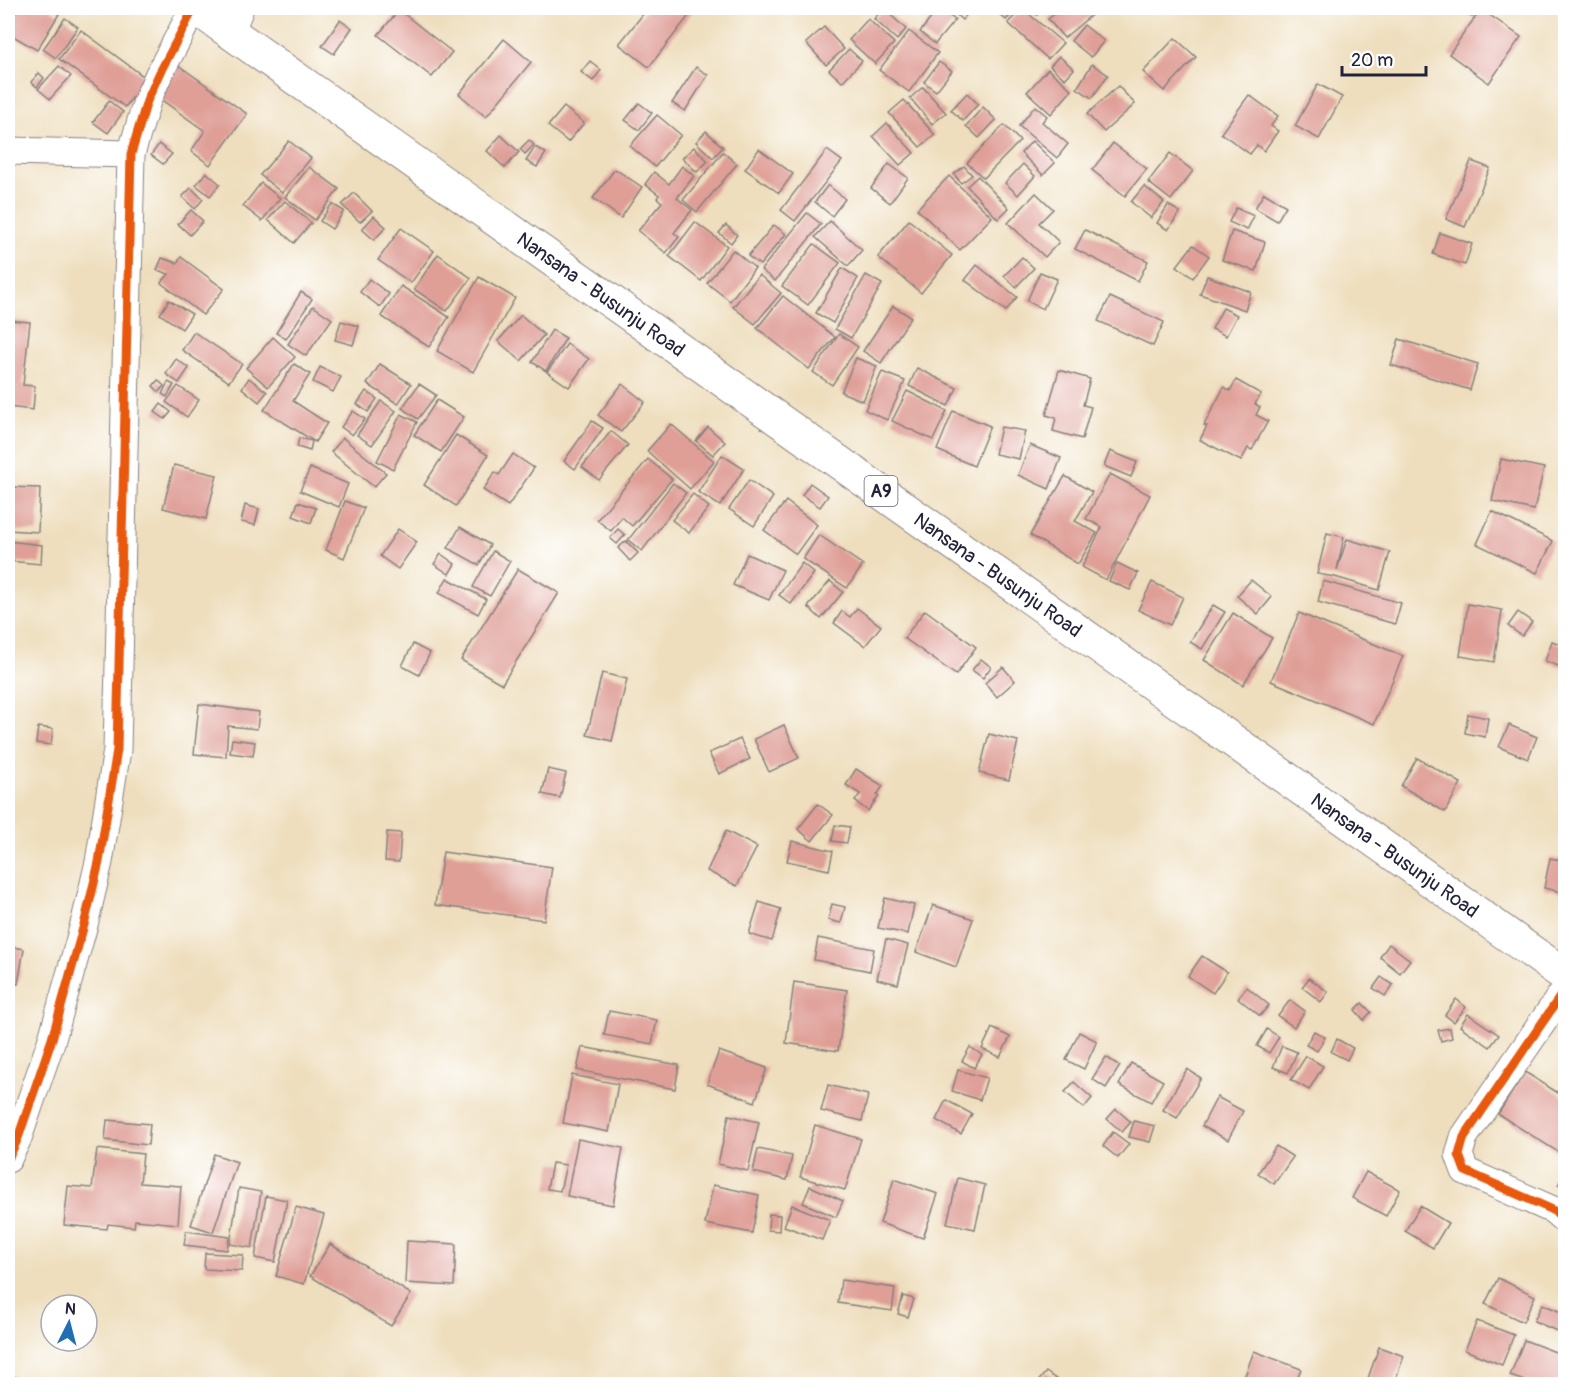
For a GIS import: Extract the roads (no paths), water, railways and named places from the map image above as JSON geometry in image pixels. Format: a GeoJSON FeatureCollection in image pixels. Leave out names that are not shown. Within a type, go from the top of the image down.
{"type":"FeatureCollection","features":[{"type":"Feature","properties":{"kind":"main road","name":"Nansana - Busunju Road"},"geometry":{"type":"LineString","coordinates":[[195,8],[236,19],[1566,976]]}},
{"type":"Feature","properties":{"kind":"street"},"geometry":{"type":"LineString","coordinates":[[8,1160],[18,1138],[52,1039],[99,862],[117,750],[131,154],[147,101],[195,8]]}},
{"type":"Feature","properties":{"kind":"street"},"geometry":{"type":"LineString","coordinates":[[8,151],[131,154]]}},
{"type":"Feature","properties":{"kind":"street"},"geometry":{"type":"LineString","coordinates":[[1566,988],[1464,1137],[1459,1155],[1465,1171],[1554,1210],[1566,1221]]}}]}
